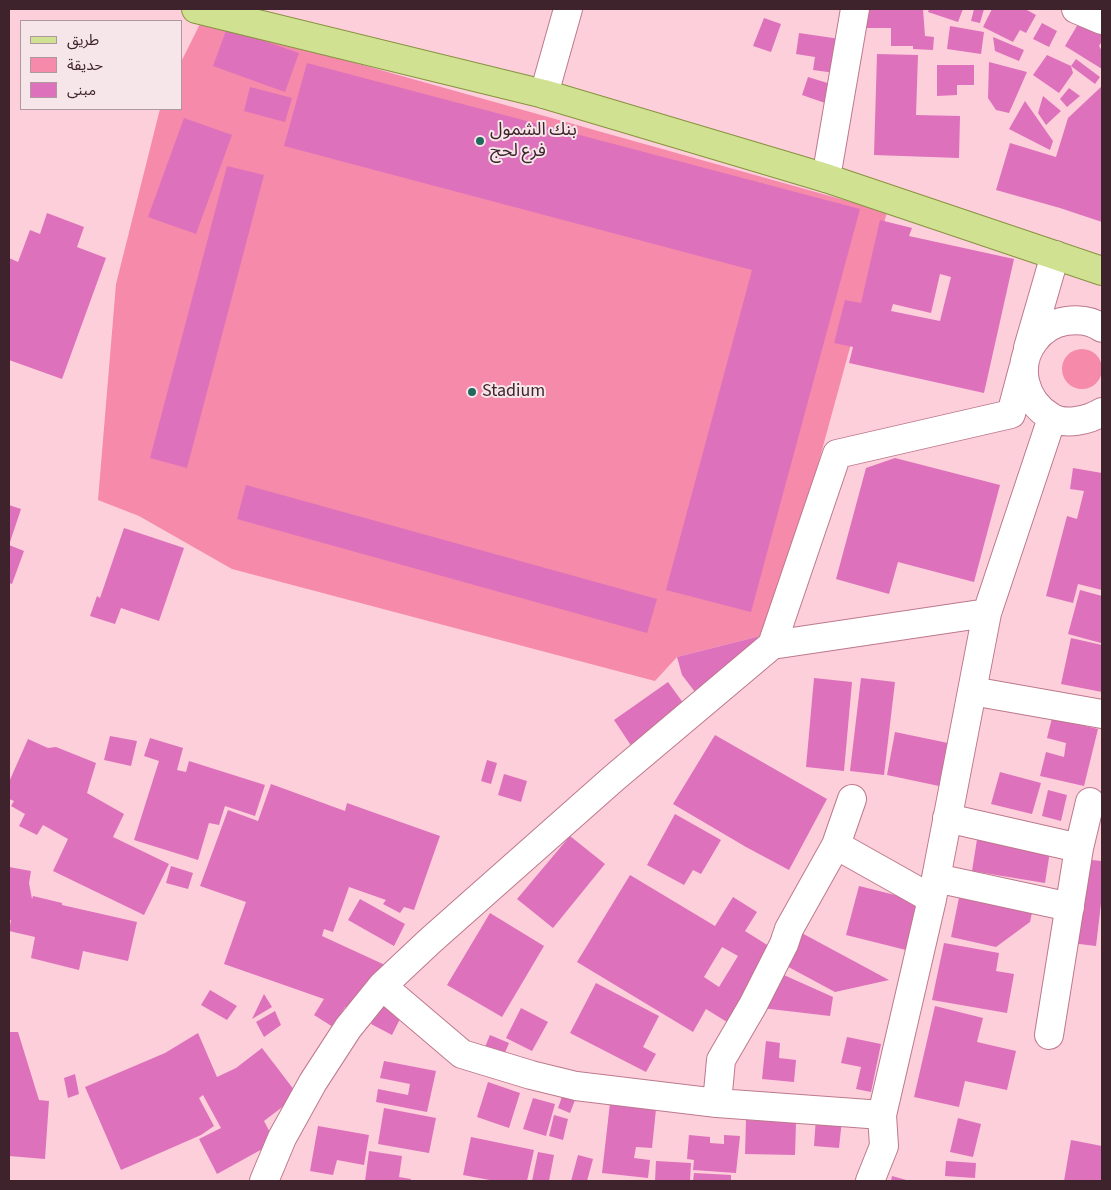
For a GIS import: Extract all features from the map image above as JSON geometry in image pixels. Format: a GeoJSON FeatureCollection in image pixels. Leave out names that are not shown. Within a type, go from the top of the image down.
{"type":"FeatureCollection","features":[{"type":"Feature","properties":{"kind":"main road"},"geometry":{"type":"LineString","coordinates":[[196,9],[544,94],[826,178],[1102,271]]}},
{"type":"Feature","properties":{"kind":"street"},"geometry":{"type":"LineString","coordinates":[[544,94],[568,9]]}},
{"type":"Feature","properties":{"kind":"street"},"geometry":{"type":"LineString","coordinates":[[826,178],[855,9]]}},
{"type":"Feature","properties":{"kind":"street"},"geometry":{"type":"LineString","coordinates":[[1076,9],[1102,20]]}},
{"type":"Feature","properties":{"kind":"street"},"geometry":{"type":"LineString","coordinates":[[264,1181],[282,1138],[313,1082],[348,1028],[382,986],[431,940],[614,778],[772,645],[837,454],[1011,414],[1055,255]]}},
{"type":"Feature","properties":{"kind":"street"},"geometry":{"type":"LineString","coordinates":[[1099,419],[1072,422],[1052,418],[1037,406],[1026,388],[1026,359],[1040,333],[1057,322],[1077,319],[1096,323],[1102,328]]}},
{"type":"Feature","properties":{"kind":"street"},"geometry":{"type":"LineString","coordinates":[[870,1181],[884,1146],[882,1115],[934,888],[987,613],[1052,418]]}},
{"type":"Feature","properties":{"kind":"street"},"geometry":{"type":"LineString","coordinates":[[772,645],[987,613]]}},
{"type":"Feature","properties":{"kind":"street"},"geometry":{"type":"LineString","coordinates":[[972,691],[1102,714]]}},
{"type":"Feature","properties":{"kind":"street"},"geometry":{"type":"LineString","coordinates":[[717,1103],[721,1060],[753,1005],[784,944],[789,929],[836,845],[852,799]]}},
{"type":"Feature","properties":{"kind":"street"},"geometry":{"type":"LineString","coordinates":[[1049,1035],[1079,848],[1090,802]]}},
{"type":"Feature","properties":{"kind":"street"},"geometry":{"type":"LineString","coordinates":[[948,818],[1079,848]]}},
{"type":"Feature","properties":{"kind":"street"},"geometry":{"type":"LineString","coordinates":[[836,845],[934,888],[1070,907]]}},
{"type":"Feature","properties":{"kind":"street"},"geometry":{"type":"LineString","coordinates":[[382,986],[462,1054],[531,1076],[576,1086],[717,1103],[882,1115]]}},
{"type":"Feature","properties":{"kind":"green space","name":"Stadium"},"geometry":{"type":"Polygon","coordinates":[[[202,20],[887,212],[772,633],[677,657],[655,681],[232,569],[139,516],[98,500],[116,284],[160,110],[182,110],[182,60],[202,20]]]}},
{"type":"Feature","properties":{"kind":"green space"},"geometry":{"type":"Polygon","coordinates":[[[1086,349],[1093,352],[1099,358],[1102,369],[1101,377],[1093,386],[1086,389],[1078,389],[1071,386],[1063,377],[1062,365],[1065,358],[1074,350],[1086,349]]]}},
{"type":"Feature","properties":{"kind":"building"},"geometry":{"type":"Polygon","coordinates":[[[865,9],[923,9],[925,36],[934,37],[933,50],[913,49],[913,46],[891,46],[891,28],[865,28],[865,9]]]}},
{"type":"Feature","properties":{"kind":"building"},"geometry":{"type":"Polygon","coordinates":[[[929,9],[963,9],[958,22],[928,12],[929,9]]]}},
{"type":"Feature","properties":{"kind":"building"},"geometry":{"type":"Polygon","coordinates":[[[974,9],[984,9],[980,23],[971,21],[974,9]]]}},
{"type":"Feature","properties":{"kind":"building"},"geometry":{"type":"Polygon","coordinates":[[[992,9],[1025,9],[1036,15],[1026,33],[1020,30],[1013,42],[983,27],[992,9]]]}},
{"type":"Feature","properties":{"kind":"building"},"geometry":{"type":"Polygon","coordinates":[[[1084,14],[1102,25],[1102,41],[1099,46],[1102,51],[1102,69],[1065,46],[1084,14]]]}},
{"type":"Feature","properties":{"kind":"building"},"geometry":{"type":"Polygon","coordinates":[[[764,18],[781,24],[771,52],[753,46],[764,18]]]}},
{"type":"Feature","properties":{"kind":"building"},"geometry":{"type":"Polygon","coordinates":[[[1042,23],[1057,31],[1049,47],[1033,39],[1042,23]]]}},
{"type":"Feature","properties":{"kind":"building"},"geometry":{"type":"Polygon","coordinates":[[[950,26],[984,32],[981,54],[947,49],[950,26]]]}},
{"type":"Feature","properties":{"kind":"building"},"geometry":{"type":"Polygon","coordinates":[[[227,28],[299,53],[285,92],[213,66],[227,28]]]}},
{"type":"Feature","properties":{"kind":"building"},"geometry":{"type":"Polygon","coordinates":[[[799,33],[840,39],[835,73],[813,70],[815,57],[796,54],[799,33]]]}},
{"type":"Feature","properties":{"kind":"building"},"geometry":{"type":"Polygon","coordinates":[[[993,37],[1024,50],[1019,61],[995,51],[993,37]]]}},
{"type":"Feature","properties":{"kind":"building"},"geometry":{"type":"Polygon","coordinates":[[[877,54],[918,55],[916,115],[960,116],[959,158],[874,155],[877,54]]]}},
{"type":"Feature","properties":{"kind":"building"},"geometry":{"type":"Polygon","coordinates":[[[1047,55],[1071,66],[1073,73],[1059,93],[1033,75],[1047,55]]]}},
{"type":"Feature","properties":{"kind":"building"},"geometry":{"type":"Polygon","coordinates":[[[1076,59],[1100,77],[1095,84],[1071,66],[1076,59]]]}},
{"type":"Feature","properties":{"kind":"building"},"geometry":{"type":"Polygon","coordinates":[[[989,62],[1027,72],[1009,113],[996,110],[988,98],[989,62]]]}},
{"type":"Feature","properties":{"kind":"building"},"geometry":{"type":"Polygon","coordinates":[[[307,63],[860,209],[751,612],[666,590],[752,270],[284,146],[307,63]]]}},
{"type":"Feature","properties":{"kind":"building"},"geometry":{"type":"Polygon","coordinates":[[[937,65],[974,65],[974,85],[957,85],[957,95],[937,96],[937,65]]]}},
{"type":"Feature","properties":{"kind":"building"},"geometry":{"type":"Polygon","coordinates":[[[808,77],[834,85],[828,104],[802,95],[808,77]]]}},
{"type":"Feature","properties":{"kind":"building"},"geometry":{"type":"Polygon","coordinates":[[[1102,86],[1102,222],[996,190],[1010,143],[1056,157],[1068,118],[1102,86]]]}},
{"type":"Feature","properties":{"kind":"building"},"geometry":{"type":"Polygon","coordinates":[[[250,87],[292,98],[285,122],[244,111],[250,87]]]}},
{"type":"Feature","properties":{"kind":"building"},"geometry":{"type":"Polygon","coordinates":[[[1069,88],[1080,96],[1067,107],[1060,99],[1069,88]]]}},
{"type":"Feature","properties":{"kind":"building"},"geometry":{"type":"Polygon","coordinates":[[[1043,96],[1061,111],[1046,125],[1038,113],[1043,96]]]}},
{"type":"Feature","properties":{"kind":"building"},"geometry":{"type":"Polygon","coordinates":[[[1025,101],[1053,141],[1050,150],[1009,129],[1025,101]]]}},
{"type":"Feature","properties":{"kind":"building"},"geometry":{"type":"Polygon","coordinates":[[[184,118],[232,135],[196,234],[148,217],[184,118]]]}},
{"type":"Feature","properties":{"kind":"building"},"geometry":{"type":"Polygon","coordinates":[[[227,166],[264,175],[187,468],[150,458],[227,166]]]}},
{"type":"Feature","properties":{"kind":"building"},"geometry":{"type":"Polygon","coordinates":[[[47,213],[84,227],[77,247],[106,258],[62,379],[9,360],[9,258],[18,262],[30,230],[40,234],[47,213]]]}},
{"type":"Feature","properties":{"kind":"building"},"geometry":{"type":"Polygon","coordinates":[[[880,220],[912,228],[909,236],[1014,259],[984,393],[849,363],[853,347],[834,343],[845,300],[861,303],[880,220]],[[940,274],[931,313],[893,304],[891,311],[940,321],[951,277],[940,274]]]}},
{"type":"Feature","properties":{"kind":"building"},"geometry":{"type":"Polygon","coordinates":[[[895,458],[1000,485],[974,582],[898,562],[889,594],[836,579],[866,468],[895,458]]]}},
{"type":"Feature","properties":{"kind":"building"},"geometry":{"type":"Polygon","coordinates":[[[1073,468],[1102,473],[1102,590],[1078,584],[1073,603],[1046,596],[1067,516],[1077,519],[1084,491],[1070,489],[1073,468]]]}},
{"type":"Feature","properties":{"kind":"building"},"geometry":{"type":"Polygon","coordinates":[[[246,485],[657,599],[647,633],[237,519],[246,485]]]}},
{"type":"Feature","properties":{"kind":"building"},"geometry":{"type":"Polygon","coordinates":[[[9,505],[21,509],[9,545],[9,505]]]}},
{"type":"Feature","properties":{"kind":"building"},"geometry":{"type":"Polygon","coordinates":[[[124,528],[184,548],[159,621],[121,608],[115,624],[90,616],[97,596],[100,598],[124,528]]]}},
{"type":"Feature","properties":{"kind":"building"},"geometry":{"type":"Polygon","coordinates":[[[9,545],[24,551],[12,584],[9,583],[9,545]]]}},
{"type":"Feature","properties":{"kind":"building"},"geometry":{"type":"Polygon","coordinates":[[[1080,590],[1102,596],[1101,643],[1068,634],[1080,590]]]}},
{"type":"Feature","properties":{"kind":"building"},"geometry":{"type":"Polygon","coordinates":[[[772,633],[702,701],[682,675],[677,657],[772,633]]]}},
{"type":"Feature","properties":{"kind":"building"},"geometry":{"type":"Polygon","coordinates":[[[1071,638],[1102,645],[1102,692],[1061,684],[1071,638]]]}},
{"type":"Feature","properties":{"kind":"building"},"geometry":{"type":"Polygon","coordinates":[[[814,678],[852,682],[844,771],[806,767],[814,678]]]}},
{"type":"Feature","properties":{"kind":"building"},"geometry":{"type":"Polygon","coordinates":[[[861,678],[895,682],[884,775],[850,771],[861,678]]]}},
{"type":"Feature","properties":{"kind":"building"},"geometry":{"type":"Polygon","coordinates":[[[668,682],[689,711],[634,750],[614,720],[668,682]]]}},
{"type":"Feature","properties":{"kind":"building"},"geometry":{"type":"Polygon","coordinates":[[[1052,718],[1098,729],[1084,786],[1040,776],[1046,752],[1064,757],[1066,743],[1047,738],[1052,718]]]}},
{"type":"Feature","properties":{"kind":"building"},"geometry":{"type":"Polygon","coordinates":[[[895,732],[948,743],[939,786],[887,775],[895,732]]]}},
{"type":"Feature","properties":{"kind":"building"},"geometry":{"type":"Polygon","coordinates":[[[715,735],[827,799],[789,870],[673,804],[715,735]]]}},
{"type":"Feature","properties":{"kind":"building"},"geometry":{"type":"Polygon","coordinates":[[[110,736],[137,741],[131,766],[104,760],[110,736]]]}},
{"type":"Feature","properties":{"kind":"building"},"geometry":{"type":"Polygon","coordinates":[[[150,738],[183,748],[177,770],[186,772],[189,761],[265,785],[255,816],[225,806],[219,825],[209,823],[198,860],[134,840],[159,761],[144,756],[150,738]]]}},
{"type":"Feature","properties":{"kind":"building"},"geometry":{"type":"Polygon","coordinates":[[[28,739],[48,748],[56,747],[96,763],[87,793],[124,814],[113,837],[169,864],[144,915],[53,871],[68,839],[43,825],[37,835],[19,826],[25,814],[11,806],[14,801],[9,799],[9,782],[28,739]]]}},
{"type":"Feature","properties":{"kind":"building"},"geometry":{"type":"Polygon","coordinates":[[[487,760],[497,763],[491,784],[481,781],[487,760]]]}},
{"type":"Feature","properties":{"kind":"building"},"geometry":{"type":"Polygon","coordinates":[[[1000,772],[1041,783],[1032,814],[991,804],[1000,772]]]}},
{"type":"Feature","properties":{"kind":"building"},"geometry":{"type":"Polygon","coordinates":[[[504,774],[527,781],[521,802],[498,795],[504,774]]]}},
{"type":"Feature","properties":{"kind":"building"},"geometry":{"type":"Polygon","coordinates":[[[271,784],[345,811],[347,803],[440,836],[414,910],[404,907],[400,913],[383,904],[386,900],[349,887],[333,932],[324,929],[322,936],[385,965],[364,1007],[345,1007],[333,1027],[314,1015],[324,999],[224,964],[246,902],[200,886],[228,810],[258,821],[271,784]]]}},
{"type":"Feature","properties":{"kind":"building"},"geometry":{"type":"Polygon","coordinates":[[[1048,790],[1067,795],[1061,821],[1042,816],[1048,790]]]}},
{"type":"Feature","properties":{"kind":"building"},"geometry":{"type":"Polygon","coordinates":[[[675,814],[721,840],[701,874],[693,870],[684,885],[647,865],[675,814]]]}},
{"type":"Feature","properties":{"kind":"building"},"geometry":{"type":"Polygon","coordinates":[[[978,833],[1051,845],[1045,883],[972,871],[978,833]]]}},
{"type":"Feature","properties":{"kind":"building"},"geometry":{"type":"Polygon","coordinates":[[[570,836],[605,864],[553,928],[517,899],[570,836]]]}},
{"type":"Feature","properties":{"kind":"building"},"geometry":{"type":"Polygon","coordinates":[[[1082,859],[1102,861],[1102,895],[1096,946],[1071,943],[1082,859]]]}},
{"type":"Feature","properties":{"kind":"building"},"geometry":{"type":"Polygon","coordinates":[[[171,866],[193,873],[188,889],[166,883],[171,866]]]}},
{"type":"Feature","properties":{"kind":"building"},"geometry":{"type":"Polygon","coordinates":[[[9,867],[31,871],[29,883],[32,899],[33,896],[62,903],[62,905],[137,922],[128,961],[83,951],[79,970],[31,958],[35,937],[9,931],[11,920],[9,920],[9,867]]]}},
{"type":"Feature","properties":{"kind":"building"},"geometry":{"type":"Polygon","coordinates":[[[630,875],[715,926],[733,897],[757,912],[745,931],[780,953],[735,1027],[706,1009],[693,1032],[577,962],[630,875]],[[722,947],[704,977],[719,987],[738,956],[722,947]]]}},
{"type":"Feature","properties":{"kind":"building"},"geometry":{"type":"Polygon","coordinates":[[[962,883],[1035,899],[1030,922],[996,947],[951,937],[962,883]]]}},
{"type":"Feature","properties":{"kind":"building"},"geometry":{"type":"Polygon","coordinates":[[[859,886],[919,901],[906,950],[846,935],[859,886]]]}},
{"type":"Feature","properties":{"kind":"building"},"geometry":{"type":"Polygon","coordinates":[[[360,899],[405,924],[394,946],[348,920],[360,899]]]}},
{"type":"Feature","properties":{"kind":"building"},"geometry":{"type":"Polygon","coordinates":[[[490,913],[544,946],[502,1017],[447,985],[490,913]]]}},
{"type":"Feature","properties":{"kind":"building"},"geometry":{"type":"Polygon","coordinates":[[[798,931],[889,980],[835,992],[781,963],[798,931]]]}},
{"type":"Feature","properties":{"kind":"building"},"geometry":{"type":"Polygon","coordinates":[[[944,943],[999,953],[996,971],[1014,974],[1007,1013],[932,1000],[944,943]]]}},
{"type":"Feature","properties":{"kind":"building"},"geometry":{"type":"Polygon","coordinates":[[[775,971],[833,997],[830,1016],[753,1007],[775,971]]]}},
{"type":"Feature","properties":{"kind":"building"},"geometry":{"type":"Polygon","coordinates":[[[596,983],[659,1016],[643,1047],[656,1054],[646,1072],[570,1033],[596,983]]]}},
{"type":"Feature","properties":{"kind":"building"},"geometry":{"type":"Polygon","coordinates":[[[210,990],[237,1006],[227,1020],[201,1005],[210,990]]]}},
{"type":"Feature","properties":{"kind":"building"},"geometry":{"type":"Polygon","coordinates":[[[264,994],[272,1007],[252,1019],[264,994]]]}},
{"type":"Feature","properties":{"kind":"building"},"geometry":{"type":"Polygon","coordinates":[[[385,998],[405,1009],[392,1035],[371,1024],[385,998]]]}},
{"type":"Feature","properties":{"kind":"building"},"geometry":{"type":"Polygon","coordinates":[[[935,1006],[983,1018],[977,1042],[1016,1051],[1007,1090],[965,1081],[959,1107],[914,1097],[935,1006]]]}},
{"type":"Feature","properties":{"kind":"building"},"geometry":{"type":"Polygon","coordinates":[[[521,1008],[548,1022],[532,1051],[506,1038],[521,1008]]]}},
{"type":"Feature","properties":{"kind":"building"},"geometry":{"type":"Polygon","coordinates":[[[275,1011],[281,1025],[264,1037],[256,1022],[275,1011]]]}},
{"type":"Feature","properties":{"kind":"building"},"geometry":{"type":"Polygon","coordinates":[[[9,1032],[18,1032],[39,1100],[49,1101],[45,1159],[9,1156],[9,1032]]]}},
{"type":"Feature","properties":{"kind":"building"},"geometry":{"type":"Polygon","coordinates":[[[198,1033],[217,1077],[236,1068],[262,1048],[298,1095],[264,1121],[275,1142],[217,1174],[199,1139],[221,1128],[203,1095],[199,1098],[214,1126],[201,1135],[121,1170],[85,1087],[165,1053],[198,1033]]]}},
{"type":"Feature","properties":{"kind":"building"},"geometry":{"type":"Polygon","coordinates":[[[490,1035],[509,1043],[504,1055],[485,1047],[490,1035]]]}},
{"type":"Feature","properties":{"kind":"building"},"geometry":{"type":"Polygon","coordinates":[[[847,1037],[881,1044],[871,1092],[856,1089],[861,1067],[841,1063],[847,1037]]]}},
{"type":"Feature","properties":{"kind":"building"},"geometry":{"type":"Polygon","coordinates":[[[766,1041],[780,1043],[779,1058],[796,1060],[794,1082],[762,1079],[766,1041]]]}},
{"type":"Feature","properties":{"kind":"building"},"geometry":{"type":"Polygon","coordinates":[[[384,1061],[436,1071],[427,1112],[376,1102],[378,1089],[408,1095],[410,1084],[380,1078],[384,1061]]]}},
{"type":"Feature","properties":{"kind":"building"},"geometry":{"type":"Polygon","coordinates":[[[75,1074],[79,1094],[68,1098],[64,1078],[75,1074]]]}},
{"type":"Feature","properties":{"kind":"building"},"geometry":{"type":"Polygon","coordinates":[[[488,1082],[520,1093],[509,1128],[477,1117],[488,1082]]]}},
{"type":"Feature","properties":{"kind":"building"},"geometry":{"type":"Polygon","coordinates":[[[564,1091],[577,1095],[570,1113],[558,1108],[564,1091]]]}},
{"type":"Feature","properties":{"kind":"building"},"geometry":{"type":"Polygon","coordinates":[[[533,1098],[555,1104],[546,1136],[523,1129],[533,1098]]]}},
{"type":"Feature","properties":{"kind":"building"},"geometry":{"type":"Polygon","coordinates":[[[610,1103],[656,1109],[652,1148],[636,1147],[634,1158],[650,1160],[648,1178],[602,1173],[610,1103]]]}},
{"type":"Feature","properties":{"kind":"building"},"geometry":{"type":"Polygon","coordinates":[[[384,1108],[436,1118],[429,1153],[378,1144],[384,1108]]]}},
{"type":"Feature","properties":{"kind":"building"},"geometry":{"type":"Polygon","coordinates":[[[554,1115],[568,1119],[563,1140],[549,1136],[554,1115]]]}},
{"type":"Feature","properties":{"kind":"building"},"geometry":{"type":"Polygon","coordinates":[[[816,1117],[842,1119],[839,1148],[814,1146],[816,1117]]]}},
{"type":"Feature","properties":{"kind":"building"},"geometry":{"type":"Polygon","coordinates":[[[958,1118],[981,1124],[973,1157],[950,1152],[958,1118]]]}},
{"type":"Feature","properties":{"kind":"building"},"geometry":{"type":"Polygon","coordinates":[[[746,1120],[796,1122],[795,1155],[745,1154],[746,1120]]]}},
{"type":"Feature","properties":{"kind":"building"},"geometry":{"type":"Polygon","coordinates":[[[318,1126],[369,1135],[364,1165],[337,1160],[333,1175],[310,1171],[318,1126]]]}},
{"type":"Feature","properties":{"kind":"building"},"geometry":{"type":"Polygon","coordinates":[[[689,1135],[710,1137],[710,1143],[724,1144],[724,1135],[740,1136],[736,1173],[693,1170],[694,1160],[687,1159],[689,1135]]]}},
{"type":"Feature","properties":{"kind":"building"},"geometry":{"type":"Polygon","coordinates":[[[471,1137],[534,1150],[527,1181],[495,1181],[463,1175],[471,1137]]]}},
{"type":"Feature","properties":{"kind":"building"},"geometry":{"type":"Polygon","coordinates":[[[1071,1140],[1102,1146],[1102,1181],[1064,1181],[1071,1140]]]}},
{"type":"Feature","properties":{"kind":"building"},"geometry":{"type":"Polygon","coordinates":[[[369,1151],[402,1156],[399,1177],[411,1179],[410,1181],[365,1181],[369,1151]]]}},
{"type":"Feature","properties":{"kind":"building"},"geometry":{"type":"Polygon","coordinates":[[[538,1152],[554,1155],[549,1181],[532,1181],[538,1152]]]}},
{"type":"Feature","properties":{"kind":"building"},"geometry":{"type":"Polygon","coordinates":[[[578,1155],[593,1159],[587,1181],[571,1181],[578,1155]]]}},
{"type":"Feature","properties":{"kind":"building"},"geometry":{"type":"Polygon","coordinates":[[[656,1161],[691,1163],[690,1181],[655,1181],[656,1161]]]}},
{"type":"Feature","properties":{"kind":"building"},"geometry":{"type":"Polygon","coordinates":[[[946,1161],[976,1163],[975,1178],[945,1176],[946,1161]]]}},
{"type":"Feature","properties":{"kind":"building"},"geometry":{"type":"Polygon","coordinates":[[[694,1173],[731,1175],[731,1181],[693,1181],[694,1173]]]}},
{"type":"Feature","properties":{"kind":"building"},"geometry":{"type":"Polygon","coordinates":[[[892,1176],[910,1181],[891,1181],[892,1176]]]}},
{"type":"Feature","properties":{"kind":"place","name":"بنك الشمول فرع لحج"},"geometry":{"type":"Point","coordinates":[480,141]}},
{"type":"Feature","properties":{"kind":"place","name":"Stadium"},"geometry":{"type":"Point","coordinates":[472,392]}}]}
